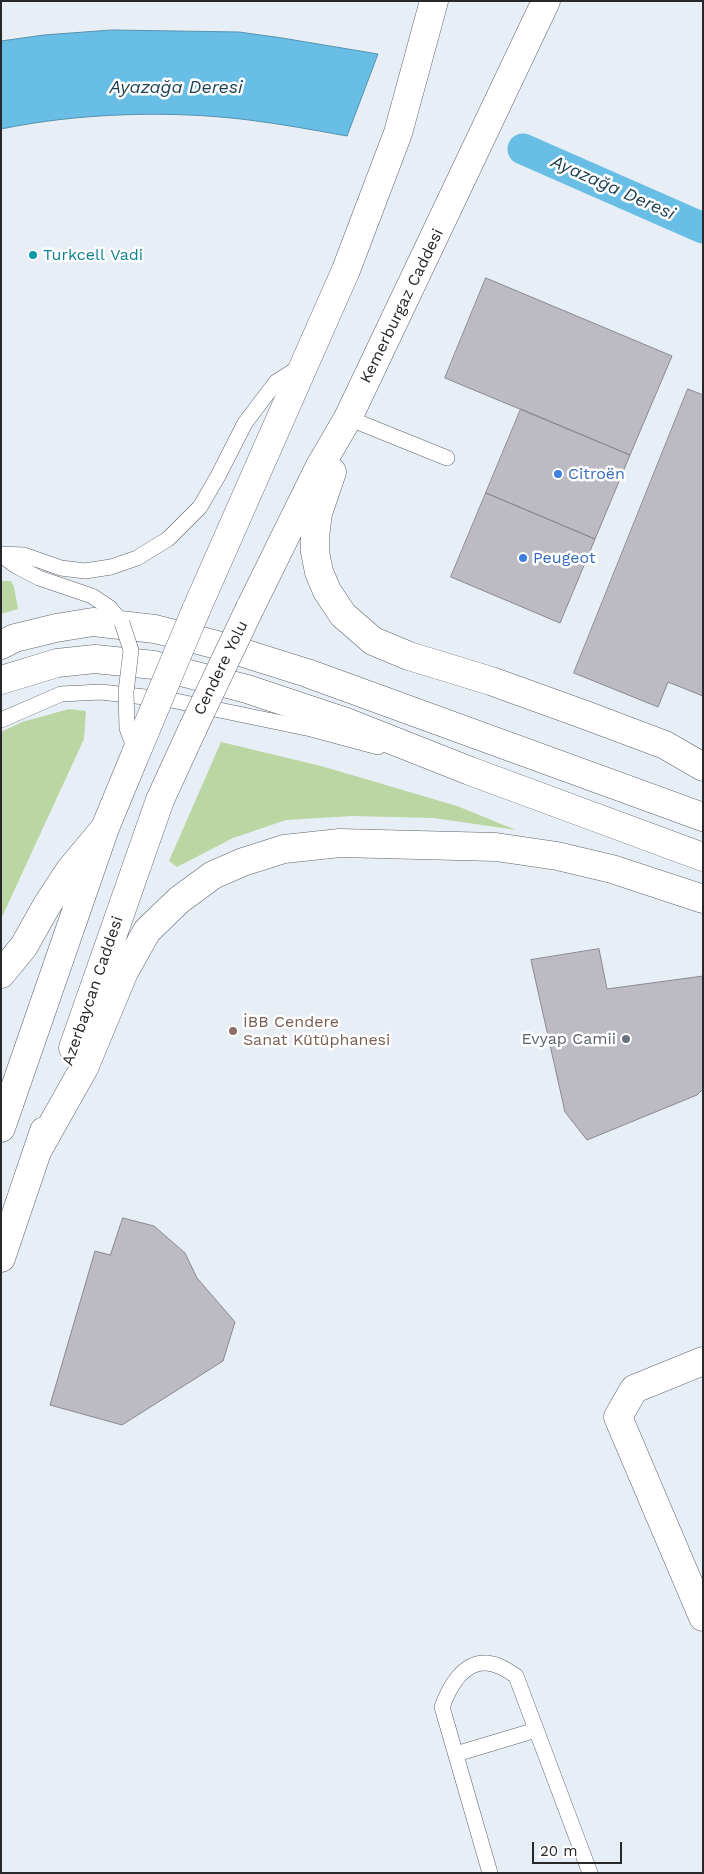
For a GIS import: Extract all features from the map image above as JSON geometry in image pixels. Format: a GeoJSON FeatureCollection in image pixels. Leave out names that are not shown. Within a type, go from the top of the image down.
{"type":"FeatureCollection","features":[{"type":"Feature","properties":{"kind":"main road"},"geometry":{"type":"LineString","coordinates":[[1,1128],[104,828],[196,610],[346,270],[398,133],[434,1]]}},
{"type":"Feature","properties":{"kind":"main road","name":"Kemerburgaz Caddesi"},"geometry":{"type":"LineString","coordinates":[[250,608],[316,474],[348,418],[546,1]]}},
{"type":"Feature","properties":{"kind":"main road"},"geometry":{"type":"LineString","coordinates":[[348,418],[330,480],[318,513],[315,537],[315,552],[319,572],[327,592],[343,614],[373,641],[409,656],[491,681],[665,745],[703,767]]}},
{"type":"Feature","properties":{"kind":"main road","name":"Cendere Yolu"},"geometry":{"type":"LineString","coordinates":[[192,728],[250,608]]}},
{"type":"Feature","properties":{"kind":"main road"},"geometry":{"type":"LineString","coordinates":[[1,646],[15,638],[56,628],[93,622],[156,629],[221,646],[307,673],[703,817]]}},
{"type":"Feature","properties":{"kind":"main road"},"geometry":{"type":"LineString","coordinates":[[1,680],[57,663],[95,659],[154,665],[247,689],[346,722],[470,771],[703,857]]}},
{"type":"Feature","properties":{"kind":"main road","name":"Azerbaycan Caddesi"},"geometry":{"type":"LineString","coordinates":[[1,1258],[160,800],[192,728]]}},
{"type":"Feature","properties":{"kind":"main road"},"geometry":{"type":"LineString","coordinates":[[1,974],[24,946],[47,905],[70,870],[104,828]]}},
{"type":"Feature","properties":{"kind":"main road"},"geometry":{"type":"LineString","coordinates":[[38,1148],[84,1068],[124,972],[147,932],[179,900],[213,875],[243,862],[284,849],[340,843],[496,847],[557,856],[612,869],[703,899]]}},
{"type":"Feature","properties":{"kind":"main road"},"geometry":{"type":"LineString","coordinates":[[703,1361],[634,1389],[618,1417],[703,1617]]}},
{"type":"Feature","properties":{"kind":"lane"},"geometry":{"type":"LineString","coordinates":[[420,1],[426,36]]}},
{"type":"Feature","properties":{"kind":"lane"},"geometry":{"type":"LineString","coordinates":[[1,554],[24,555],[61,568],[85,571],[111,567],[137,558],[168,539],[200,507],[245,423],[276,382],[306,362]]}},
{"type":"Feature","properties":{"kind":"lane"},"geometry":{"type":"LineString","coordinates":[[348,418],[447,458]]}},
{"type":"Feature","properties":{"kind":"lane"},"geometry":{"type":"LineString","coordinates":[[1,554],[16,566],[39,578],[92,596],[110,608],[122,623],[131,650],[126,692],[127,728],[136,753]]}},
{"type":"Feature","properties":{"kind":"lane"},"geometry":{"type":"LineString","coordinates":[[1,720],[61,694],[101,692],[171,700],[311,729],[470,771]]}},
{"type":"Feature","properties":{"kind":"lane"},"geometry":{"type":"LineString","coordinates":[[490,1873],[442,1707],[448,1692],[458,1677],[472,1666],[487,1663],[503,1668],[516,1676],[590,1873]]}},
{"type":"Feature","properties":{"kind":"lane"},"geometry":{"type":"LineString","coordinates":[[456,1754],[536,1730]]}},
{"type":"Feature","properties":{"kind":"green space"},"geometry":{"type":"Polygon","coordinates":[[[1,581],[11,581],[18,609],[1,614],[1,581]]]}},
{"type":"Feature","properties":{"kind":"green space"},"geometry":{"type":"Polygon","coordinates":[[[69,709],[86,711],[84,739],[1,919],[1,732],[22,722],[69,709]]]}},
{"type":"Feature","properties":{"kind":"green space"},"geometry":{"type":"Polygon","coordinates":[[[221,742],[321,766],[457,806],[516,830],[434,818],[352,816],[286,820],[233,838],[177,867],[169,861],[221,742]]]}},
{"type":"Feature","properties":{"kind":"water"},"geometry":{"type":"Polygon","coordinates":[[[112,30],[239,32],[378,54],[347,136],[249,120],[156,114],[61,119],[1,129],[1,41],[44,35],[112,30]]]}},
{"type":"Feature","properties":{"kind":"building"},"geometry":{"type":"Polygon","coordinates":[[[486,278],[672,356],[630,455],[445,378],[486,278]]]}},
{"type":"Feature","properties":{"kind":"building"},"geometry":{"type":"Polygon","coordinates":[[[688,389],[703,395],[703,696],[668,682],[658,707],[574,673],[688,389]]]}},
{"type":"Feature","properties":{"kind":"building","name":"Citroën"},"geometry":{"type":"Polygon","coordinates":[[[521,409],[630,455],[595,539],[486,493],[521,409]]]}},
{"type":"Feature","properties":{"kind":"building","name":"Peugeot"},"geometry":{"type":"Polygon","coordinates":[[[486,493],[595,539],[560,623],[451,577],[486,493]]]}},
{"type":"Feature","properties":{"kind":"building","name":"Evyap Camii"},"geometry":{"type":"Polygon","coordinates":[[[599,949],[607,989],[703,976],[703,1089],[697,1095],[587,1140],[565,1112],[531,960],[599,949]]]}},
{"type":"Feature","properties":{"kind":"building"},"geometry":{"type":"Polygon","coordinates":[[[123,1218],[154,1226],[185,1253],[197,1278],[235,1322],[223,1361],[122,1425],[50,1405],[95,1251],[110,1255],[123,1218]]]}},
{"type":"Feature","properties":{"kind":"waterway","name":"Ayazağa Deresi"},"geometry":{"type":"LineString","coordinates":[[523,149],[703,228]]}},
{"type":"Feature","properties":{"kind":"place","name":"Turkcell Vadi"},"geometry":{"type":"Point","coordinates":[33,255]}},
{"type":"Feature","properties":{"kind":"place","name":"Citroën"},"geometry":{"type":"Point","coordinates":[558,474]}},
{"type":"Feature","properties":{"kind":"place","name":"Peugeot"},"geometry":{"type":"Point","coordinates":[523,558]}},
{"type":"Feature","properties":{"kind":"place","name":"İBB Cendere Sanat Kütüphanesi"},"geometry":{"type":"Point","coordinates":[233,1031]}},
{"type":"Feature","properties":{"kind":"place","name":"Evyap Camii"},"geometry":{"type":"Point","coordinates":[626,1039]}}]}
